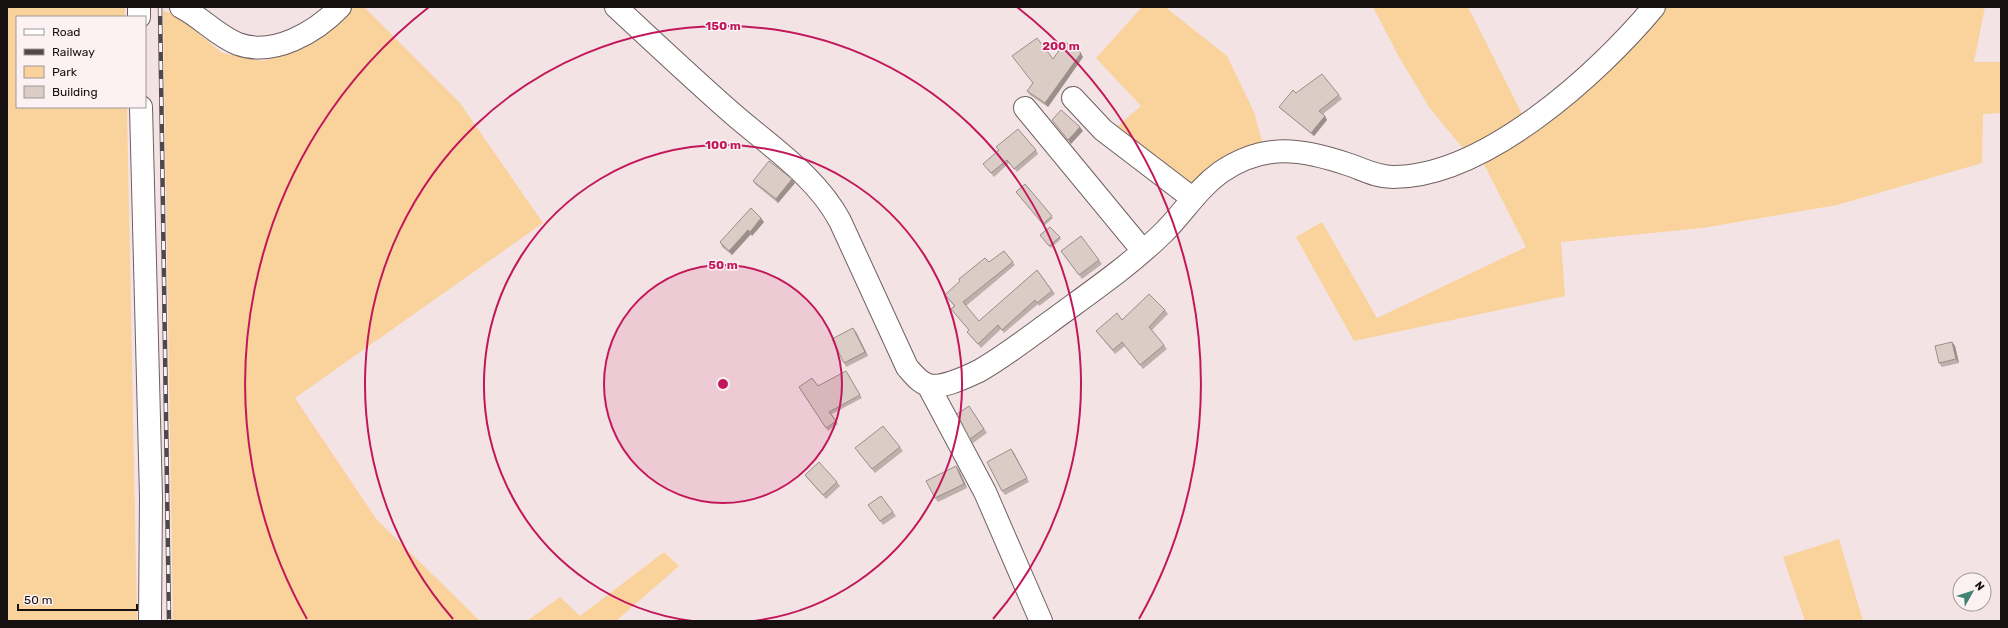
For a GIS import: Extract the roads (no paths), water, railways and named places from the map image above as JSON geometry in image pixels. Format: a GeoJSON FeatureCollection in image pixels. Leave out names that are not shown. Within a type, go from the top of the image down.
{"type":"FeatureCollection","features":[{"type":"Feature","properties":{"kind":"street"},"geometry":{"type":"LineString","coordinates":[[181,7],[237,43],[255,48],[279,44],[314,30],[340,7]]}},
{"type":"Feature","properties":{"kind":"street"},"geometry":{"type":"LineString","coordinates":[[616,7],[692,79],[803,173],[832,204],[905,362],[915,376],[928,385],[985,492],[1041,621]]}},
{"type":"Feature","properties":{"kind":"street"},"geometry":{"type":"LineString","coordinates":[[928,385],[939,385],[951,382],[984,368],[1069,308],[1163,233],[1192,198],[1221,172],[1236,164],[1281,150],[1302,151],[1327,157],[1370,173],[1390,177],[1428,173],[1465,159],[1498,142],[1540,114],[1616,50],[1654,7]]}},
{"type":"Feature","properties":{"kind":"street"},"geometry":{"type":"LineString","coordinates":[[1073,98],[1109,134],[1192,198]]}},
{"type":"Feature","properties":{"kind":"street"},"geometry":{"type":"LineString","coordinates":[[141,108],[151,497],[150,621]]}},
{"type":"Feature","properties":{"kind":"street"},"geometry":{"type":"LineString","coordinates":[[1025,108],[1143,250]]}},
{"type":"Feature","properties":{"kind":"railway"},"geometry":{"type":"LineString","coordinates":[[160,7],[169,621]]}}]}
